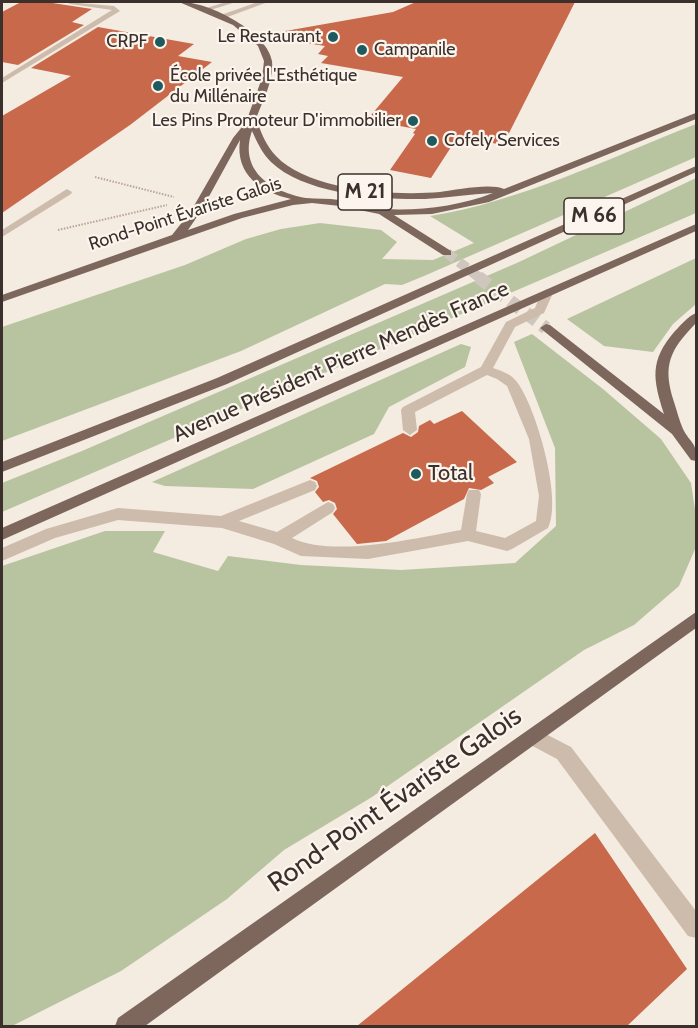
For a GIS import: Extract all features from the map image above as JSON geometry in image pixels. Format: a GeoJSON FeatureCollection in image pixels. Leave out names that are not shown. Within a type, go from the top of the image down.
{"type":"FeatureCollection","features":[{"type":"Feature","properties":{"kind":"main road","name":"M 21"},"geometry":{"type":"LineString","coordinates":[[183,2],[247,29],[264,46],[268,57],[266,78],[242,152],[247,169],[257,180],[280,193],[312,200]]}},
{"type":"Feature","properties":{"kind":"main road","name":"M 66"},"geometry":{"type":"LineString","coordinates":[[382,212],[406,213],[454,208],[485,200],[696,116]]}},
{"type":"Feature","properties":{"kind":"main road","name":"M 21"},"geometry":{"type":"LineString","coordinates":[[251,120],[262,144],[277,163],[298,176],[339,188],[388,195],[423,196],[483,190],[509,190]]}},
{"type":"Feature","properties":{"kind":"main road","name":"M 21"},"geometry":{"type":"LineString","coordinates":[[175,239],[194,219],[231,144],[251,120]]}},
{"type":"Feature","properties":{"kind":"main road","name":"Avenue Président Pierre Mendès France"},"geometry":{"type":"LineString","coordinates":[[2,467],[222,381],[491,263],[696,169]]}},
{"type":"Feature","properties":{"kind":"main road","name":"Rond-Point Évariste Galois"},"geometry":{"type":"LineString","coordinates":[[2,299],[276,205],[312,200],[362,206],[382,212],[447,253]]}},
{"type":"Feature","properties":{"kind":"main road","name":"Avenue Président Pierre Mendès France"},"geometry":{"type":"LineString","coordinates":[[2,534],[696,227]]}},
{"type":"Feature","properties":{"kind":"main road"},"geometry":{"type":"LineString","coordinates":[[677,431],[661,383],[661,362],[671,341],[696,316]]}},
{"type":"Feature","properties":{"kind":"main road"},"geometry":{"type":"LineString","coordinates":[[546,328],[677,431],[696,456]]}},
{"type":"Feature","properties":{"kind":"main road","name":"Rond-Point Évariste Galois"},"geometry":{"type":"LineString","coordinates":[[126,1026],[534,737],[696,619]]}},
{"type":"Feature","properties":{"kind":"street"},"geometry":{"type":"LineString","coordinates":[[2,81],[116,11],[114,8],[70,2]]}},
{"type":"Feature","properties":{"kind":"street"},"geometry":{"type":"LineString","coordinates":[[204,10],[232,2]]}},
{"type":"Feature","properties":{"kind":"street"},"geometry":{"type":"LineString","coordinates":[[219,17],[264,2]]}},
{"type":"Feature","properties":{"kind":"street"},"geometry":{"type":"LineString","coordinates":[[2,234],[67,192]]}},
{"type":"Feature","properties":{"kind":"street"},"geometry":{"type":"LineString","coordinates":[[410,430],[408,410],[486,370],[510,325],[540,310],[547,293]]}},
{"type":"Feature","properties":{"kind":"street"},"geometry":{"type":"LineString","coordinates":[[2,555],[51,533],[118,514],[222,522],[279,539],[301,550],[369,553],[468,535],[507,544],[543,524],[546,496],[536,439],[512,384],[486,370]]}},
{"type":"Feature","properties":{"kind":"street"},"geometry":{"type":"LineString","coordinates":[[222,522],[309,486]]}},
{"type":"Feature","properties":{"kind":"street"},"geometry":{"type":"LineString","coordinates":[[468,535],[474,494]]}},
{"type":"Feature","properties":{"kind":"street"},"geometry":{"type":"LineString","coordinates":[[279,539],[328,508]]}},
{"type":"Feature","properties":{"kind":"street"},"geometry":{"type":"LineString","coordinates":[[534,737],[564,753],[696,928]]}},
{"type":"Feature","properties":{"kind":"path"},"geometry":{"type":"LineString","coordinates":[[95,177],[181,199]]}},
{"type":"Feature","properties":{"kind":"path"},"geometry":{"type":"LineString","coordinates":[[15,226],[35,233],[68,228],[174,204]]}},
{"type":"Feature","properties":{"kind":"green space"},"geometry":{"type":"Polygon","coordinates":[[[696,124],[696,157],[402,285],[385,284],[241,351],[2,441],[2,327],[185,265],[246,239],[281,229],[320,223],[381,230],[397,242],[382,259],[433,260],[474,243],[430,216],[464,209],[531,189],[696,124]]]}},
{"type":"Feature","properties":{"kind":"green space"},"geometry":{"type":"Polygon","coordinates":[[[696,178],[696,213],[2,512],[2,483],[82,451],[519,262],[696,178]]]}},
{"type":"Feature","properties":{"kind":"green space"},"geometry":{"type":"Polygon","coordinates":[[[696,258],[696,304],[673,324],[653,352],[604,346],[567,319],[696,258]]]}},
{"type":"Feature","properties":{"kind":"green space"},"geometry":{"type":"Polygon","coordinates":[[[532,334],[603,389],[661,439],[691,483],[696,516],[696,547],[679,586],[634,625],[584,650],[372,797],[284,850],[227,899],[121,971],[12,1026],[2,1026],[2,566],[105,531],[165,531],[153,552],[218,571],[228,556],[301,565],[401,570],[515,563],[556,526],[555,448],[514,342],[532,334]]]}},
{"type":"Feature","properties":{"kind":"green space"},"geometry":{"type":"Polygon","coordinates":[[[461,344],[471,347],[465,367],[389,407],[374,434],[253,489],[165,486],[152,482],[461,344]]]}},
{"type":"Feature","properties":{"kind":"building"},"geometry":{"type":"Polygon","coordinates":[[[21,2],[46,2],[92,9],[72,22],[84,25],[18,65],[2,62],[2,12],[21,2]]]}},
{"type":"Feature","properties":{"kind":"building"},"geometry":{"type":"Polygon","coordinates":[[[416,2],[575,2],[503,145],[460,137],[431,178],[390,170],[415,134],[413,133],[416,129],[367,120],[403,77],[321,63],[328,56],[318,54],[325,46],[274,38],[274,33],[393,12],[416,2]]]}},
{"type":"Feature","properties":{"kind":"building"},"geometry":{"type":"Polygon","coordinates":[[[98,27],[194,44],[178,56],[212,62],[130,125],[2,213],[2,116],[71,76],[31,68],[98,27]]]}},
{"type":"Feature","properties":{"kind":"building"},"geometry":{"type":"Polygon","coordinates":[[[462,411],[517,462],[488,477],[494,483],[481,490],[469,488],[464,499],[386,541],[357,544],[333,514],[337,509],[335,503],[329,500],[323,502],[315,492],[319,487],[317,481],[310,478],[403,433],[411,437],[418,432],[419,426],[430,420],[434,424],[462,411]]]}},
{"type":"Feature","properties":{"kind":"building"},"geometry":{"type":"Polygon","coordinates":[[[595,833],[687,969],[627,1026],[357,1026],[595,833]]]}},
{"type":"Feature","properties":{"kind":"tunnel"},"geometry":{"type":"LineString","coordinates":[[447,253],[480,278]]}},
{"type":"Feature","properties":{"kind":"tunnel"},"geometry":{"type":"LineString","coordinates":[[478,277],[546,328]]}},
{"type":"Feature","properties":{"kind":"place","name":"Le Restaurant"},"geometry":{"type":"Point","coordinates":[333,37]}},
{"type":"Feature","properties":{"kind":"place","name":"CRPF"},"geometry":{"type":"Point","coordinates":[160,42]}},
{"type":"Feature","properties":{"kind":"place","name":"Campanile"},"geometry":{"type":"Point","coordinates":[362,50]}},
{"type":"Feature","properties":{"kind":"place","name":"École privée L'Esthétique du Millénaire"},"geometry":{"type":"Point","coordinates":[158,86]}},
{"type":"Feature","properties":{"kind":"place","name":"Les Pins Promoteur D'immobilier"},"geometry":{"type":"Point","coordinates":[413,121]}},
{"type":"Feature","properties":{"kind":"place","name":"Cofely Services"},"geometry":{"type":"Point","coordinates":[432,141]}},
{"type":"Feature","properties":{"kind":"place","name":"Total"},"geometry":{"type":"Point","coordinates":[416,474]}}]}
